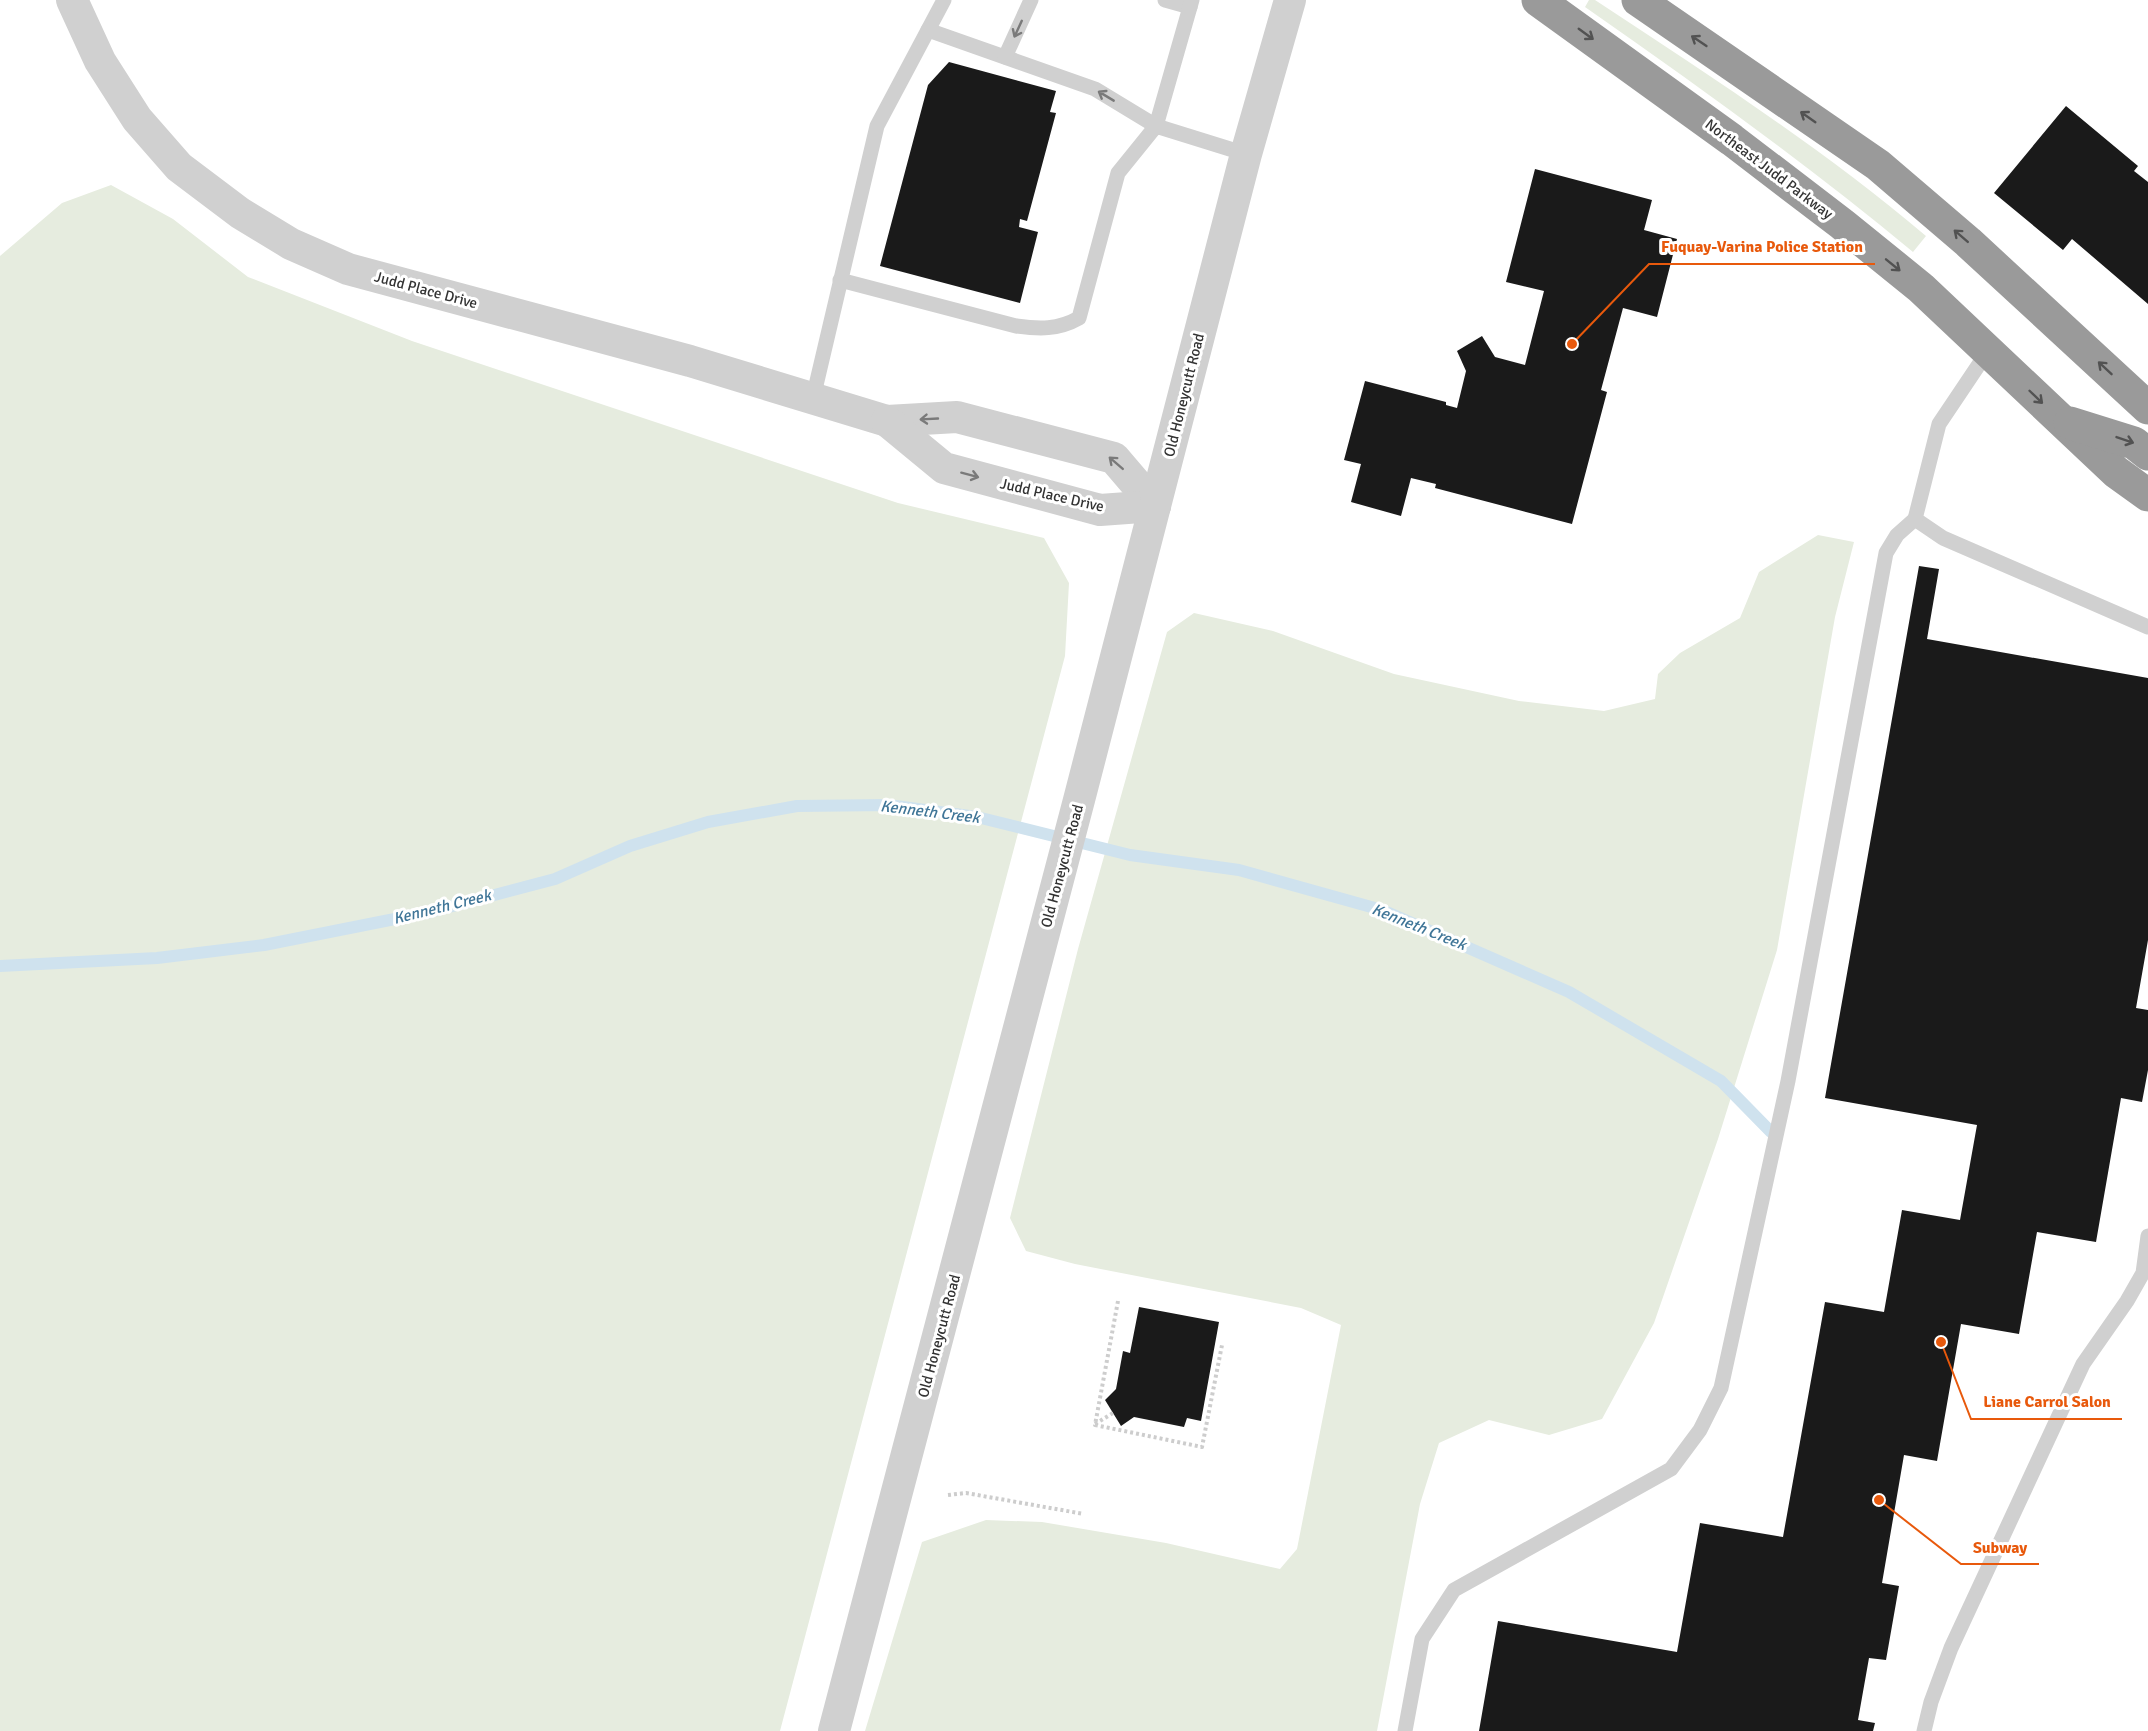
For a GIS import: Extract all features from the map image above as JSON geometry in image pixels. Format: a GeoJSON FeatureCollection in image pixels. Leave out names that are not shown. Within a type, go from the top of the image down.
{"type":"FeatureCollection","features":[{"type":"Feature","properties":{"kind":"highway","name":"Northeast Judd Parkway"},"geometry":{"type":"LineString","coordinates":[[1538,0],[1732,140],[1842,224],[1920,288],[2116,472],[2148,495]]}},
{"type":"Feature","properties":{"kind":"highway"},"geometry":{"type":"LineString","coordinates":[[1638,0],[1878,165],[1968,243],[2148,408]]}},
{"type":"Feature","properties":{"kind":"highway"},"geometry":{"type":"LineString","coordinates":[[2060,419],[2134,443],[2148,454]]}},
{"type":"Feature","properties":{"kind":"street","name":"Judd Place Drive"},"geometry":{"type":"LineString","coordinates":[[72,0],[100,61],[137,120],[179,167],[240,213],[291,243],[348,269],[690,361],[887,421],[957,417],[1113,458],[1155,506]]}},
{"type":"Feature","properties":{"kind":"street","name":"Old Honeycutt Road"},"geometry":{"type":"LineString","coordinates":[[834,1731],[922,1402],[1246,154],[1290,0]]}},
{"type":"Feature","properties":{"kind":"street","name":"Judd Place Drive"},"geometry":{"type":"LineString","coordinates":[[887,421],[944,468],[1100,510],[1155,506]]}},
{"type":"Feature","properties":{"kind":"lane"},"geometry":{"type":"LineString","coordinates":[[813,398],[877,126],[944,0]]}},
{"type":"Feature","properties":{"kind":"lane"},"geometry":{"type":"LineString","coordinates":[[1005,57],[1031,0]]}},
{"type":"Feature","properties":{"kind":"lane"},"geometry":{"type":"LineString","coordinates":[[840,280],[1016,326],[1045,329],[1067,325],[1079,318],[1118,173],[1156,126],[1191,4],[1165,0]]}},
{"type":"Feature","properties":{"kind":"lane"},"geometry":{"type":"LineString","coordinates":[[928,30],[1095,89],[1156,126],[1246,154]]}},
{"type":"Feature","properties":{"kind":"lane"},"geometry":{"type":"LineString","coordinates":[[1405,1731],[1422,1639],[1454,1590],[1671,1469],[1700,1430],[1721,1389],[1788,1081],[1886,553],[1897,535],[1915,519],[1939,424],[1988,351]]}},
{"type":"Feature","properties":{"kind":"lane"},"geometry":{"type":"LineString","coordinates":[[1915,519],[1943,538],[2148,627]]}},
{"type":"Feature","properties":{"kind":"lane"},"geometry":{"type":"LineString","coordinates":[[1924,1731],[1931,1702],[1952,1648],[2069,1394],[2084,1364],[2127,1301],[2143,1273],[2148,1236]]}},
{"type":"Feature","properties":{"kind":"path"},"geometry":{"type":"LineString","coordinates":[[1095,1425],[1118,1301]]}},
{"type":"Feature","properties":{"kind":"path"},"geometry":{"type":"LineString","coordinates":[[1095,1425],[1202,1447],[1222,1345]]}},
{"type":"Feature","properties":{"kind":"path"},"geometry":{"type":"LineString","coordinates":[[1095,1425],[1113,1413]]}},
{"type":"Feature","properties":{"kind":"path"},"geometry":{"type":"LineString","coordinates":[[948,1495],[966,1493],[1084,1514]]}},
{"type":"Feature","properties":{"kind":"shaded area"},"geometry":{"type":"Polygon","coordinates":[[[1589,0],[1595,0],[1806,142],[1926,236],[1913,252],[1752,126],[1585,7],[1589,0]]]}},
{"type":"Feature","properties":{"kind":"shaded area"},"geometry":{"type":"Polygon","coordinates":[[[111,185],[173,219],[248,277],[412,341],[898,503],[1044,538],[1069,583],[1065,656],[780,1731],[0,1731],[0,256],[62,203],[111,185]]]}},
{"type":"Feature","properties":{"kind":"shaded area"},"geometry":{"type":"Polygon","coordinates":[[[1818,535],[1854,542],[1835,617],[1777,950],[1718,1139],[1654,1323],[1602,1419],[1549,1435],[1489,1420],[1439,1443],[1420,1504],[1377,1731],[865,1731],[922,1542],[986,1520],[1042,1522],[1166,1543],[1280,1569],[1297,1549],[1341,1325],[1301,1308],[1075,1264],[1026,1251],[1010,1218],[1078,949],[1167,632],[1194,613],[1273,631],[1394,674],[1519,701],[1604,711],[1655,699],[1658,674],[1680,653],[1740,618],[1759,572],[1818,535]]]}},
{"type":"Feature","properties":{"kind":"building"},"geometry":{"type":"Polygon","coordinates":[[[949,62],[1056,91],[1050,112],[1056,113],[1027,221],[1020,219],[1019,227],[1038,232],[1020,303],[880,266],[928,85],[949,62]]]}},
{"type":"Feature","properties":{"kind":"building"},"geometry":{"type":"Polygon","coordinates":[[[2066,106],[2138,166],[2134,171],[2148,182],[2148,304],[2072,239],[2063,250],[1994,193],[2066,106]]]}},
{"type":"Feature","properties":{"kind":"building"},"geometry":{"type":"Polygon","coordinates":[[[1535,169],[1652,200],[1644,230],[1677,239],[1657,317],[1623,308],[1601,390],[1607,392],[1572,524],[1435,488],[1436,484],[1411,478],[1401,516],[1351,502],[1361,464],[1344,460],[1365,381],[1446,402],[1446,405],[1457,408],[1466,371],[1457,351],[1482,336],[1495,357],[1525,365],[1544,291],[1506,282],[1535,169]]]}},
{"type":"Feature","properties":{"kind":"building"},"geometry":{"type":"Polygon","coordinates":[[[1919,566],[1939,569],[1927,639],[2148,678],[2148,940],[2136,1008],[2148,1010],[2148,1070],[2142,1102],[2121,1098],[2096,1242],[2037,1232],[2019,1334],[1961,1324],[1937,1461],[1904,1455],[1882,1583],[1899,1586],[1886,1660],[1869,1658],[1858,1720],[1875,1723],[1873,1731],[1479,1731],[1498,1621],[1677,1652],[1700,1523],[1783,1537],[1825,1302],[1884,1312],[1902,1210],[1960,1220],[1977,1125],[1825,1098],[1919,566]]]}},
{"type":"Feature","properties":{"kind":"building"},"geometry":{"type":"Polygon","coordinates":[[[1139,1307],[1219,1322],[1201,1421],[1187,1418],[1184,1427],[1134,1417],[1121,1426],[1105,1400],[1116,1389],[1123,1351],[1130,1353],[1139,1307]]]}},
{"type":"Feature","properties":{"kind":"waterway","name":"Kenneth Creek"},"geometry":{"type":"LineString","coordinates":[[0,966],[157,958],[264,945],[430,912],[555,879],[630,846],[708,822],[797,806],[888,805],[977,817],[1130,855],[1239,870],[1382,910],[1569,992],[1721,1081],[1771,1132]]}},
{"type":"Feature","properties":{"kind":"place","name":"Fuquay-Varina Police Station"},"geometry":{"type":"Point","coordinates":[1572,344]}},
{"type":"Feature","properties":{"kind":"place","name":"Liane Carrol Salon"},"geometry":{"type":"Point","coordinates":[1941,1342]}},
{"type":"Feature","properties":{"kind":"place","name":"Subway"},"geometry":{"type":"Point","coordinates":[1879,1500]}}]}
